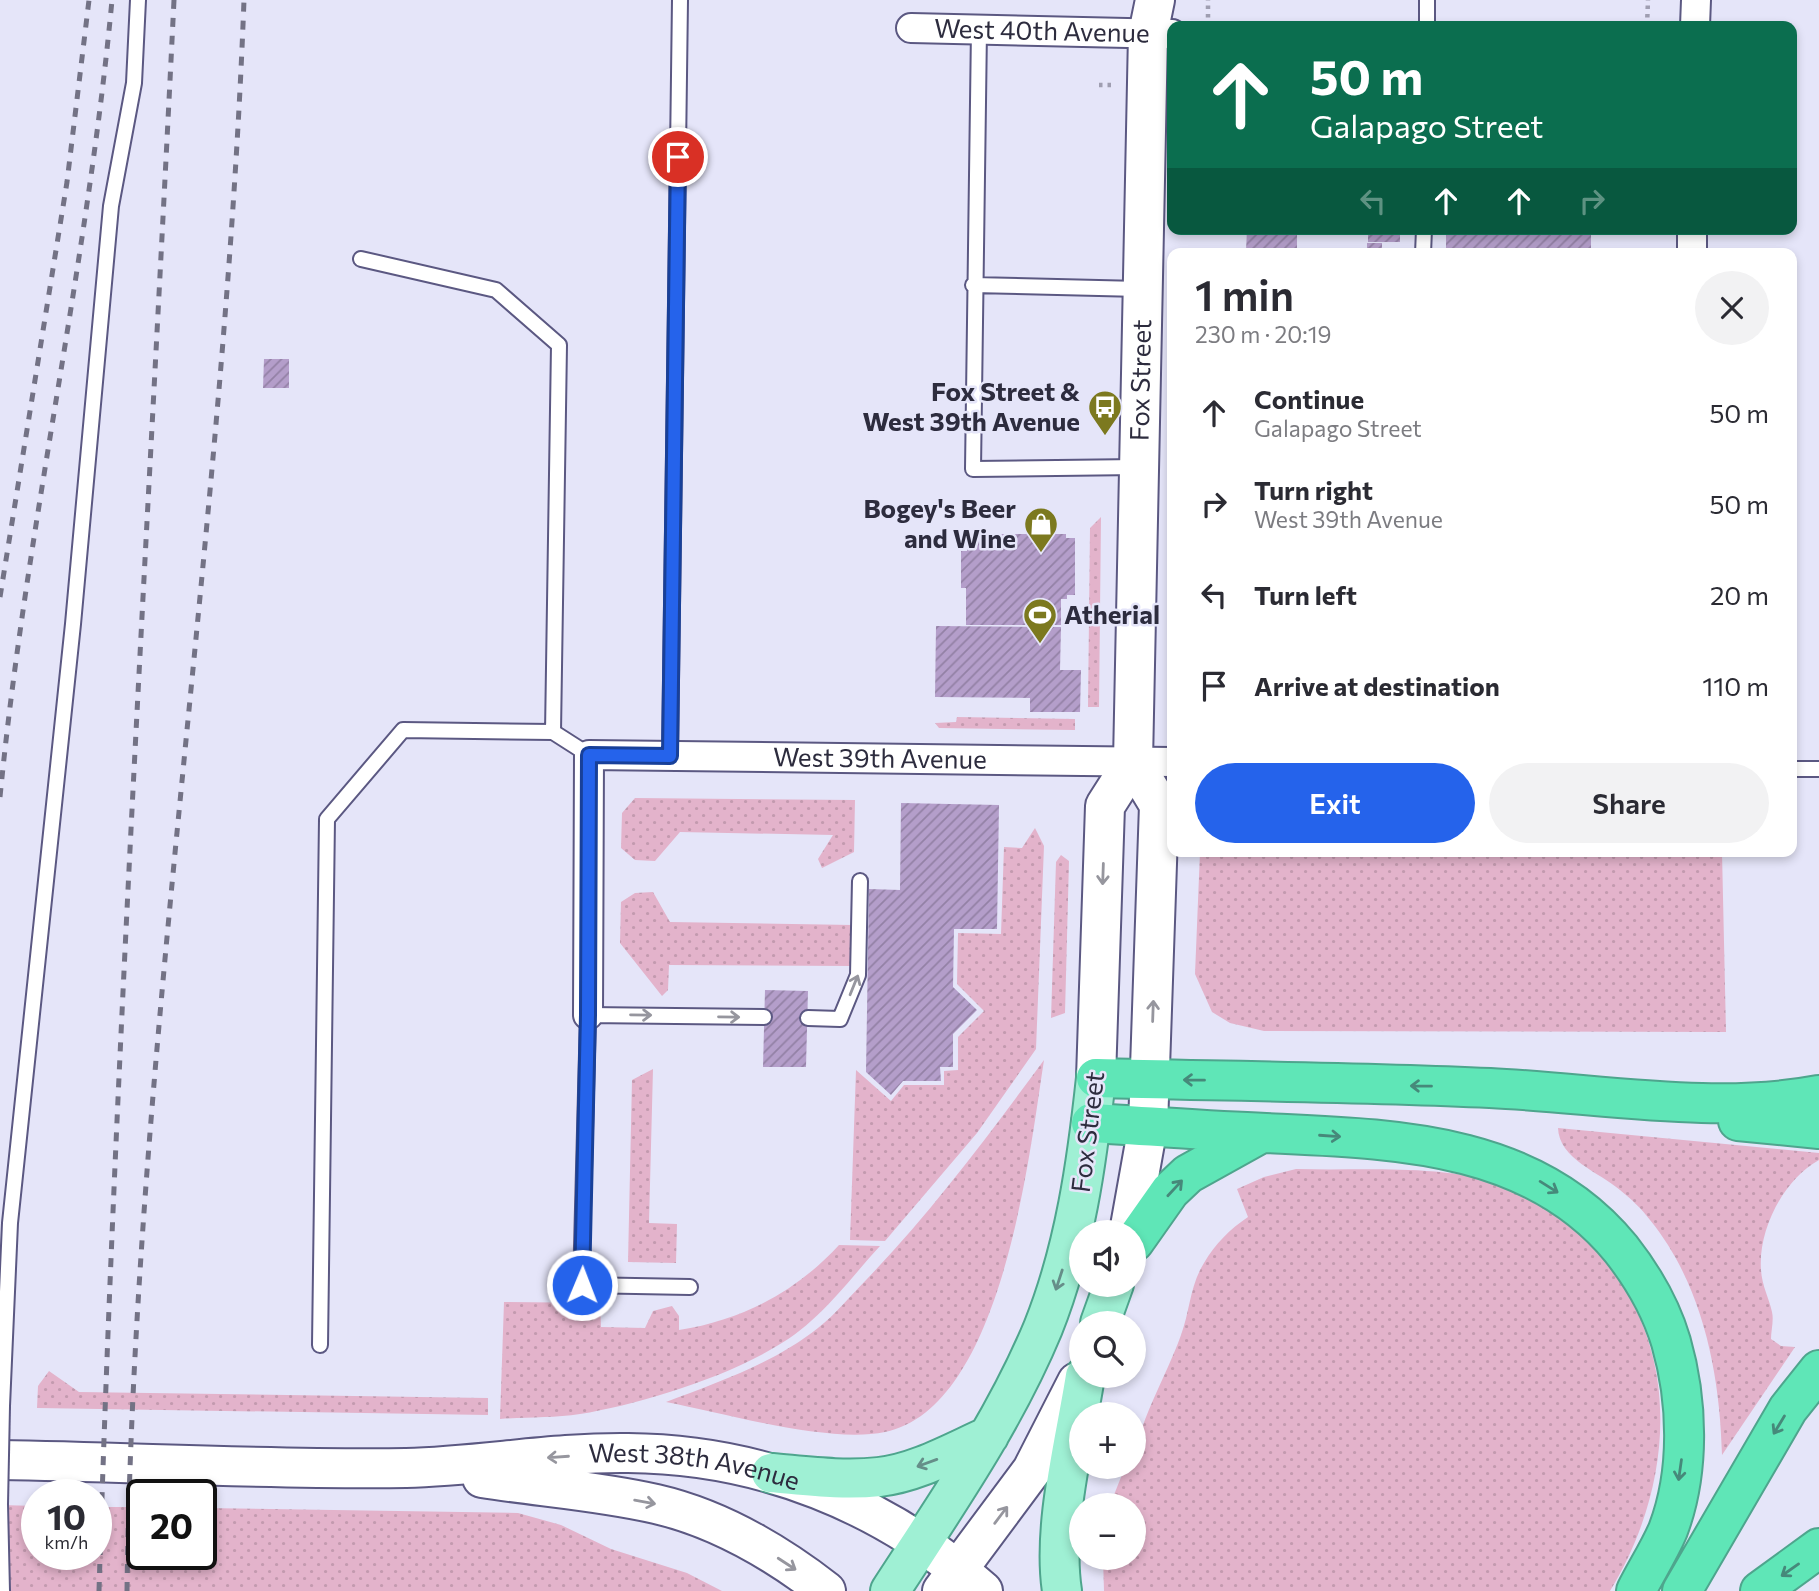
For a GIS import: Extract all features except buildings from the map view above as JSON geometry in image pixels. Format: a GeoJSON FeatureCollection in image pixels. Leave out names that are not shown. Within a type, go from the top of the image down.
{"type":"FeatureCollection","features":[{"type":"Feature","properties":{"kind":"highway"},"geometry":{"type":"LineString","coordinates":[[1096,1078],[1489,1088],[1715,1102],[1760,1102],[1819,1095]]}},
{"type":"Feature","properties":{"kind":"highway"},"geometry":{"type":"LineString","coordinates":[[1489,1088],[1641,1110],[1819,1129]]}},
{"type":"Feature","properties":{"kind":"highway"},"geometry":{"type":"LineString","coordinates":[[1091,1123],[1372,1139],[1464,1152],[1505,1164],[1543,1182],[1576,1204],[1615,1242],[1651,1294],[1666,1327],[1683,1402],[1684,1449],[1674,1506],[1668,1530],[1636,1591]]}},
{"type":"Feature","properties":{"kind":"highway"},"geometry":{"type":"LineString","coordinates":[[1146,1225],[1170,1191],[1188,1174],[1262,1133]]}},
{"type":"Feature","properties":{"kind":"highway"},"geometry":{"type":"LineString","coordinates":[[1682,1591],[1788,1409],[1819,1370]]}},
{"type":"Feature","properties":{"kind":"highway"},"geometry":{"type":"LineString","coordinates":[[1760,1591],[1819,1548]]}},
{"type":"Feature","properties":{"kind":"main road","name":"Fox Street"},"geometry":{"type":"LineString","coordinates":[[890,1591],[989,1436],[1027,1364],[1062,1272],[1084,1175],[1096,1078],[1105,806],[1133,762],[1143,289],[1158,23]]}},
{"type":"Feature","properties":{"kind":"main road"},"geometry":{"type":"LineString","coordinates":[[1131,1220],[1148,1126],[1159,805],[1133,762]]}},
{"type":"Feature","properties":{"kind":"main road"},"geometry":{"type":"LineString","coordinates":[[962,1584],[1057,1427],[1076,1388]]}},
{"type":"Feature","properties":{"kind":"main road"},"geometry":{"type":"LineString","coordinates":[[1062,1591],[1060,1543],[1081,1388]]}},
{"type":"Feature","properties":{"kind":"main road"},"geometry":{"type":"LineString","coordinates":[[771,1473],[839,1479],[880,1477],[940,1458],[989,1436]]}},
{"type":"Feature","properties":{"kind":"main road","name":"West 38th Avenue"},"geometry":{"type":"LineString","coordinates":[[0,1460],[407,1468],[627,1453],[693,1458],[771,1473],[836,1494],[886,1519],[922,1542],[962,1584]]}},
{"type":"Feature","properties":{"kind":"main road","name":"West 38th Avenue"},"geometry":{"type":"LineString","coordinates":[[407,1468],[657,1504],[708,1521],[746,1540],[826,1591]]}},
{"type":"Feature","properties":{"kind":"street"},"geometry":{"type":"LineString","coordinates":[[1695,21],[1696,0]]}},
{"type":"Feature","properties":{"kind":"street","name":"West 40th Avenue"},"geometry":{"type":"LineString","coordinates":[[911,28],[979,29],[1158,23]]}},
{"type":"Feature","properties":{"kind":"street","name":"West 39th Avenue"},"geometry":{"type":"LineString","coordinates":[[589,755],[1167,762]]}},
{"type":"Feature","properties":{"kind":"street"},"geometry":{"type":"LineString","coordinates":[[588,1015],[589,755]]}},
{"type":"Feature","properties":{"kind":"lane"},"geometry":{"type":"LineString","coordinates":[[2,1591],[2,1406],[10,1223],[73,624],[111,206],[134,83],[138,0]]}},
{"type":"Feature","properties":{"kind":"lane"},"geometry":{"type":"LineString","coordinates":[[670,756],[680,0]]}},
{"type":"Feature","properties":{"kind":"lane"},"geometry":{"type":"LineString","coordinates":[[1427,0],[1427,21]]}},
{"type":"Feature","properties":{"kind":"lane"},"geometry":{"type":"LineString","coordinates":[[979,29],[973,285],[973,469],[1139,467]]}},
{"type":"Feature","properties":{"kind":"lane"},"geometry":{"type":"LineString","coordinates":[[360,260],[496,290],[559,345],[553,732]]}},
{"type":"Feature","properties":{"kind":"lane"},"geometry":{"type":"LineString","coordinates":[[973,285],[1143,289]]}},
{"type":"Feature","properties":{"kind":"lane"},"geometry":{"type":"LineString","coordinates":[[320,1345],[327,819],[402,730],[553,732],[589,755]]}},
{"type":"Feature","properties":{"kind":"lane"},"geometry":{"type":"LineString","coordinates":[[1797,769],[1819,769]]}},
{"type":"Feature","properties":{"kind":"lane"},"geometry":{"type":"LineString","coordinates":[[808,1018],[840,1019],[858,975],[860,881]]}},
{"type":"Feature","properties":{"kind":"lane"},"geometry":{"type":"LineString","coordinates":[[690,1287],[582,1285],[588,1015],[764,1017]]}},
{"type":"Feature","properties":{"kind":"path"},"geometry":{"type":"LineString","coordinates":[[1208,0],[1208,21]]}},
{"type":"Feature","properties":{"kind":"path"},"geometry":{"type":"LineString","coordinates":[[1647,21],[1648,0]]}},
{"type":"Feature","properties":{"kind":"shaded area"},"geometry":{"type":"Polygon","coordinates":[[[1101,517],[1099,707],[1088,707],[1090,528],[1101,517]]]}},
{"type":"Feature","properties":{"kind":"shaded area"},"geometry":{"type":"Polygon","coordinates":[[[957,717],[1075,719],[1075,730],[939,728],[935,723],[956,722],[957,717]]]}},
{"type":"Feature","properties":{"kind":"shaded area"},"geometry":{"type":"Polygon","coordinates":[[[635,798],[855,800],[854,852],[822,868],[818,859],[833,835],[680,832],[655,861],[635,860],[621,848],[622,813],[635,798]]]}},
{"type":"Feature","properties":{"kind":"shaded area"},"geometry":{"type":"Polygon","coordinates":[[[1035,828],[1044,846],[1036,1049],[977,1133],[885,1241],[850,1240],[856,1070],[891,1101],[904,1085],[944,1085],[944,1071],[958,1070],[958,1037],[984,1011],[957,984],[958,933],[1001,934],[1004,847],[1022,848],[1035,828]]]}},
{"type":"Feature","properties":{"kind":"shaded area"},"geometry":{"type":"Polygon","coordinates":[[[1061,855],[1069,861],[1065,1013],[1051,1018],[1056,862],[1061,855]]]}},
{"type":"Feature","properties":{"kind":"shaded area"},"geometry":{"type":"Polygon","coordinates":[[[1200,857],[1722,857],[1726,1032],[1264,1031],[1230,1023],[1212,1012],[1195,974],[1200,857]]]}},
{"type":"Feature","properties":{"kind":"shaded area"},"geometry":{"type":"Polygon","coordinates":[[[653,892],[670,922],[853,925],[853,966],[669,965],[668,990],[662,996],[620,943],[621,902],[635,893],[653,892]]]}},
{"type":"Feature","properties":{"kind":"shaded area"},"geometry":{"type":"Polygon","coordinates":[[[1044,1060],[1018,1214],[1003,1273],[983,1329],[957,1377],[925,1413],[885,1432],[835,1434],[776,1426],[666,1402],[765,1362],[825,1323],[937,1200],[1044,1060]]]}},
{"type":"Feature","properties":{"kind":"shaded area"},"geometry":{"type":"Polygon","coordinates":[[[653,1069],[649,1223],[677,1224],[676,1263],[628,1262],[632,1080],[653,1069]]]}},
{"type":"Feature","properties":{"kind":"shaded area"},"geometry":{"type":"Polygon","coordinates":[[[1558,1128],[1819,1153],[1819,1160],[1794,1180],[1775,1208],[1761,1255],[1762,1276],[1773,1315],[1771,1339],[1781,1346],[1795,1347],[1722,1455],[1721,1424],[1712,1362],[1696,1302],[1683,1273],[1668,1245],[1643,1212],[1620,1190],[1573,1156],[1560,1139],[1558,1128]]]}},
{"type":"Feature","properties":{"kind":"shaded area"},"geometry":{"type":"Polygon","coordinates":[[[1296,1169],[1400,1170],[1452,1174],[1502,1184],[1531,1197],[1557,1216],[1609,1267],[1636,1309],[1652,1354],[1660,1401],[1659,1450],[1650,1498],[1633,1546],[1610,1591],[1104,1591],[1103,1570],[1146,1570],[1146,1493],[1115,1493],[1120,1479],[1146,1479],[1146,1420],[1181,1335],[1199,1271],[1218,1243],[1248,1217],[1237,1189],[1264,1177],[1296,1169]]]}},
{"type":"Feature","properties":{"kind":"shaded area"},"geometry":{"type":"Polygon","coordinates":[[[839,1245],[880,1246],[811,1321],[763,1354],[702,1381],[607,1409],[570,1415],[500,1419],[504,1302],[600,1303],[601,1327],[645,1328],[653,1311],[672,1306],[679,1316],[679,1330],[725,1319],[766,1301],[805,1277],[839,1245]]]}},
{"type":"Feature","properties":{"kind":"shaded area"},"geometry":{"type":"Polygon","coordinates":[[[49,1371],[79,1392],[488,1398],[488,1415],[37,1408],[38,1386],[49,1371]]]}},
{"type":"Feature","properties":{"kind":"shaded area"},"geometry":{"type":"Polygon","coordinates":[[[0,1505],[21,1506],[21,1570],[112,1570],[112,1507],[126,1507],[126,1570],[217,1570],[217,1508],[518,1513],[561,1525],[611,1549],[687,1573],[722,1591],[0,1591],[0,1505]]]}},
{"type":"Feature","properties":{"kind":"railway"},"geometry":{"type":"LineString","coordinates":[[0,597],[67,182],[89,0]]}},
{"type":"Feature","properties":{"kind":"railway"},"geometry":{"type":"LineString","coordinates":[[0,797],[25,597],[88,200],[112,0]]}},
{"type":"Feature","properties":{"kind":"railway"},"geometry":{"type":"LineString","coordinates":[[99,1591],[123,994],[174,0]]}},
{"type":"Feature","properties":{"kind":"railway"},"geometry":{"type":"LineString","coordinates":[[127,1591],[133,1392],[145,1193],[218,398],[234,199],[244,0]]}},
{"type":"Feature","properties":{"kind":"place","name":"Fox Street & West 39th Avenue"},"geometry":{"type":"Point","coordinates":[1105,437]}},
{"type":"Feature","properties":{"kind":"place","name":"Bogey's Beer and Wine"},"geometry":{"type":"Point","coordinates":[1041,554]}},
{"type":"Feature","properties":{"kind":"place","name":"Atherial"},"geometry":{"type":"Point","coordinates":[1040,645]}},
{"type":"Feature","properties":{"kind":"route"},"geometry":{"type":"LineString","coordinates":[[582,1285],[588,1015],[589,755],[670,756],[678,157]]}}]}
